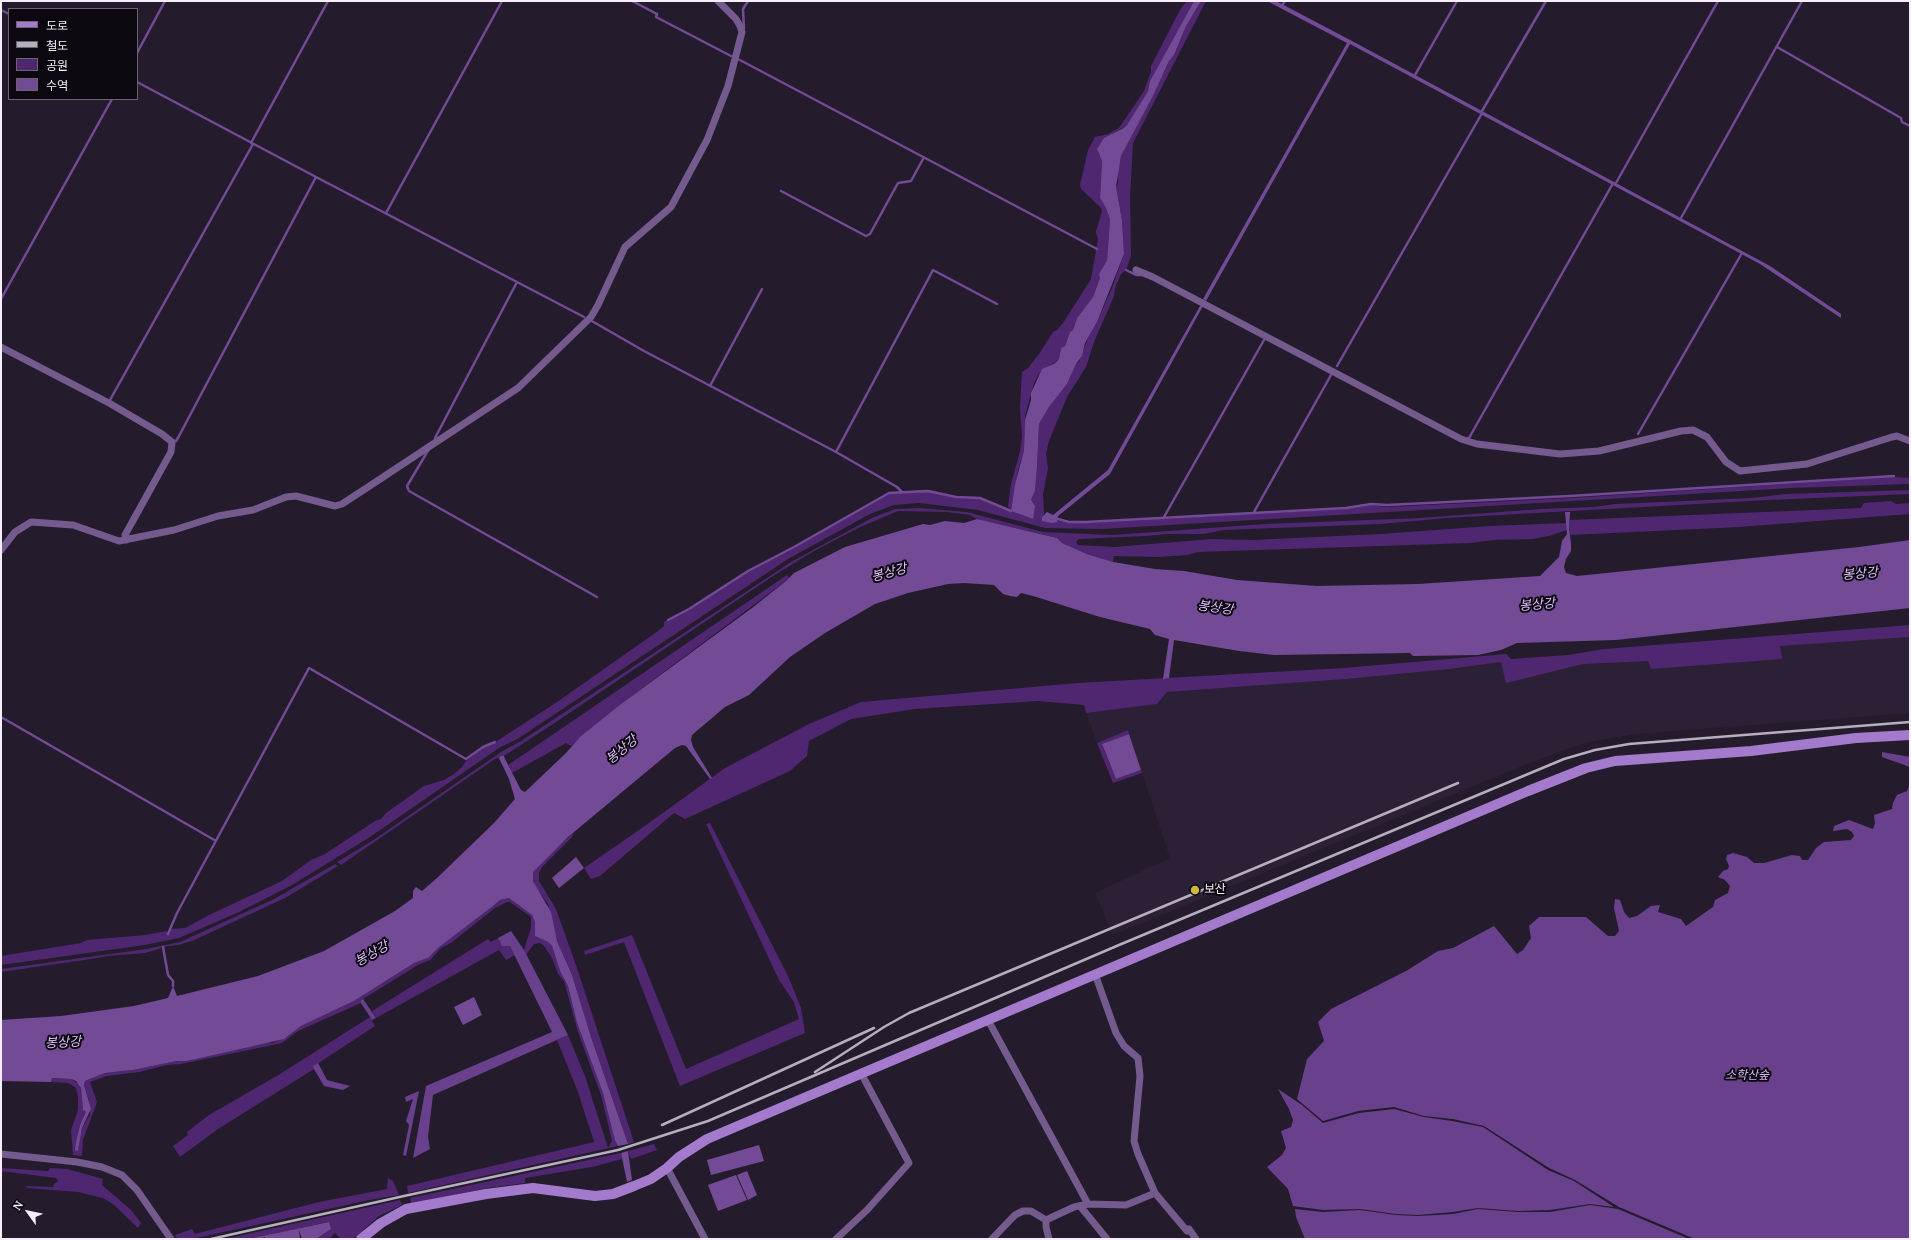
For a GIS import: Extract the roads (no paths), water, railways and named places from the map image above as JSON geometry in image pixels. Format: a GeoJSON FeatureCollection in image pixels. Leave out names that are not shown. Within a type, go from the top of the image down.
{"type":"FeatureCollection","features":[{"type":"Feature","properties":{"kind":"main road"},"geometry":{"type":"LineString","coordinates":[[361,1239],[381,1223],[406,1209],[486,1194],[533,1188],[595,1196],[613,1194],[651,1179],[667,1168],[679,1157],[707,1139],[1528,790],[1586,768],[1615,761],[1751,751],[1856,738],[1910,735]]}},
{"type":"Feature","properties":{"kind":"street"},"geometry":{"type":"LineString","coordinates":[[1,550],[15,532],[31,522],[73,525],[119,541],[174,530],[218,516],[253,510],[286,497],[296,496],[335,506],[342,504],[493,406],[531,377],[591,317],[625,247],[671,207],[707,140],[728,86],[742,32],[736,19],[718,1]]}},
{"type":"Feature","properties":{"kind":"street"},"geometry":{"type":"LineString","coordinates":[[1136,270],[1160,280],[1461,439],[1477,444],[1560,454],[1599,451],[1681,430],[1693,430],[1706,437],[1726,462],[1740,471],[1807,464],[1897,436],[1910,441]]}},
{"type":"Feature","properties":{"kind":"street"},"geometry":{"type":"LineString","coordinates":[[1,347],[109,404],[162,434],[172,442],[171,452],[126,536],[126,540]]}},
{"type":"Feature","properties":{"kind":"street"},"geometry":{"type":"LineString","coordinates":[[1095,974],[1116,1033],[1124,1046],[1138,1058],[1140,1076],[1134,1141],[1138,1154],[1155,1193],[1187,1231],[1189,1229],[1196,1239]]}},
{"type":"Feature","properties":{"kind":"street"},"geometry":{"type":"LineString","coordinates":[[988,1020],[1088,1204]]}},
{"type":"Feature","properties":{"kind":"street"},"geometry":{"type":"LineString","coordinates":[[836,1239],[867,1210],[908,1163],[861,1073]]}},
{"type":"Feature","properties":{"kind":"street"},"geometry":{"type":"LineString","coordinates":[[1,1154],[77,1162],[102,1167],[122,1175],[137,1190],[172,1239]]}},
{"type":"Feature","properties":{"kind":"street"},"geometry":{"type":"LineString","coordinates":[[667,1168],[705,1239]]}},
{"type":"Feature","properties":{"kind":"street"},"geometry":{"type":"LineString","coordinates":[[1046,1220],[1074,1207],[1088,1204],[1126,1205],[1155,1193]]}},
{"type":"Feature","properties":{"kind":"street"},"geometry":{"type":"LineString","coordinates":[[1080,1206],[1088,1218],[1107,1239]]}},
{"type":"Feature","properties":{"kind":"street"},"geometry":{"type":"LineString","coordinates":[[992,1239],[1015,1215],[1022,1211],[1031,1211],[1046,1220]]}},
{"type":"Feature","properties":{"kind":"street"},"geometry":{"type":"LineString","coordinates":[[1046,1220],[1049,1239]]}},
{"type":"Feature","properties":{"kind":"water"},"geometry":{"type":"Polygon","coordinates":[[[1194,1],[1201,1],[1186,26],[1174,55],[1169,61],[1153,96],[1121,156],[1116,187],[1122,220],[1124,254],[1097,322],[1085,343],[1082,356],[1076,364],[1067,384],[1049,407],[1039,424],[1035,491],[1031,500],[1035,506],[1033,519],[1011,511],[1015,485],[1024,450],[1025,420],[1031,400],[1031,393],[1042,369],[1054,364],[1059,359],[1061,348],[1065,346],[1077,318],[1093,297],[1100,278],[1099,274],[1107,260],[1110,219],[1100,198],[1102,161],[1097,149],[1104,138],[1127,125],[1148,91],[1150,81],[1194,1]]]}},
{"type":"Feature","properties":{"kind":"water"},"geometry":{"type":"Polygon","coordinates":[[[1267,1],[1276,1],[1352,41],[1770,266],[1841,314],[1841,318],[1760,264],[1350,44],[1206,301],[1203,299],[1347,43],[1267,1]]]}},
{"type":"Feature","properties":{"kind":"water"},"geometry":{"type":"Polygon","coordinates":[[[1200,306],[1203,306],[1110,474],[1058,516],[1057,522],[1052,523],[1042,521],[1042,517],[1047,512],[1053,515],[1108,470],[1200,306]]]}},
{"type":"Feature","properties":{"kind":"water","name":"봉상강"},"geometry":{"type":"Polygon","coordinates":[[[1565,512],[1570,512],[1569,529],[1571,551],[1566,559],[1564,567],[1566,573],[1577,576],[1859,547],[1910,540],[1910,608],[1616,640],[1517,643],[1501,650],[1478,655],[1413,656],[1410,653],[1274,655],[1239,651],[1174,640],[1169,678],[1163,679],[1169,639],[1155,635],[1150,629],[1100,617],[1021,593],[1017,597],[1010,596],[1003,594],[994,585],[964,583],[948,584],[908,593],[875,604],[825,633],[790,657],[749,695],[725,707],[692,735],[691,740],[693,747],[712,778],[710,779],[686,746],[682,745],[675,748],[568,837],[533,872],[533,881],[551,912],[557,941],[572,975],[591,1037],[628,1144],[618,1146],[615,1140],[603,1093],[577,1023],[568,986],[560,971],[552,946],[548,942],[535,936],[535,922],[532,915],[509,898],[500,900],[438,948],[428,958],[414,963],[354,1001],[301,1026],[284,1039],[187,1061],[177,1061],[133,1070],[105,1073],[85,1081],[84,1085],[91,1109],[82,1128],[78,1151],[75,1150],[76,1142],[80,1125],[86,1112],[83,1110],[81,1088],[76,1081],[71,1079],[52,1078],[51,1082],[1,1081],[1,1020],[61,1016],[134,1006],[168,998],[173,986],[177,996],[258,976],[324,951],[395,911],[413,898],[413,891],[416,887],[422,891],[437,878],[494,823],[515,799],[509,779],[499,758],[501,756],[504,756],[521,790],[525,792],[566,753],[580,737],[621,704],[752,608],[794,573],[845,547],[923,524],[930,525],[945,521],[964,523],[977,519],[1057,538],[1062,543],[1087,554],[1113,562],[1155,569],[1184,571],[1237,580],[1317,586],[1418,584],[1540,576],[1559,557],[1562,541],[1567,534],[1565,512]]]}},
{"type":"Feature","properties":{"kind":"water"},"geometry":{"type":"Polygon","coordinates":[[[1129,734],[1141,770],[1116,779],[1102,744],[1129,734]]]}},
{"type":"Feature","properties":{"kind":"water"},"geometry":{"type":"Polygon","coordinates":[[[576,857],[584,868],[559,888],[552,878],[576,857]]]}},
{"type":"Feature","properties":{"kind":"water"},"geometry":{"type":"Polygon","coordinates":[[[474,997],[482,1015],[463,1025],[454,1007],[474,997]]]}},
{"type":"Feature","properties":{"kind":"water"},"geometry":{"type":"Polygon","coordinates":[[[759,1145],[764,1161],[711,1175],[707,1160],[759,1145]]]}},
{"type":"Feature","properties":{"kind":"water"},"geometry":{"type":"Polygon","coordinates":[[[628,1151],[632,1180],[627,1182],[621,1153],[628,1151]]]}},
{"type":"Feature","properties":{"kind":"water"},"geometry":{"type":"Polygon","coordinates":[[[747,1171],[757,1195],[748,1200],[737,1175],[747,1171]]]}},
{"type":"Feature","properties":{"kind":"water"},"geometry":{"type":"Polygon","coordinates":[[[736,1175],[747,1200],[718,1211],[708,1185],[736,1175]]]}},
{"type":"Feature","properties":{"kind":"water"},"geometry":{"type":"Polygon","coordinates":[[[329,1222],[331,1229],[316,1239],[302,1239],[299,1230],[300,1239],[265,1239],[265,1237],[261,1239],[248,1239],[329,1222]]]}},
{"type":"Feature","properties":{"kind":"waterway"},"geometry":{"type":"LineString","coordinates":[[138,51],[165,1]]}},
{"type":"Feature","properties":{"kind":"waterway"},"geometry":{"type":"LineString","coordinates":[[251,143],[328,1]]}},
{"type":"Feature","properties":{"kind":"waterway"},"geometry":{"type":"LineString","coordinates":[[386,213],[502,1]]}},
{"type":"Feature","properties":{"kind":"waterway"},"geometry":{"type":"LineString","coordinates":[[632,1],[657,14],[656,17],[731,56]]}},
{"type":"Feature","properties":{"kind":"waterway"},"geometry":{"type":"LineString","coordinates":[[744,29],[743,9],[748,1]]}},
{"type":"Feature","properties":{"kind":"waterway"},"geometry":{"type":"LineString","coordinates":[[1415,75],[1457,1]]}},
{"type":"Feature","properties":{"kind":"waterway"},"geometry":{"type":"LineString","coordinates":[[1482,111],[1546,1]]}},
{"type":"Feature","properties":{"kind":"waterway"},"geometry":{"type":"LineString","coordinates":[[1616,183],[1718,1]]}},
{"type":"Feature","properties":{"kind":"waterway"},"geometry":{"type":"LineString","coordinates":[[1681,218],[1802,1]]}},
{"type":"Feature","properties":{"kind":"waterway"},"geometry":{"type":"LineString","coordinates":[[1,10],[8,14]]}},
{"type":"Feature","properties":{"kind":"waterway"},"geometry":{"type":"LineString","coordinates":[[1777,47],[1901,118],[1902,122],[1910,126]]}},
{"type":"Feature","properties":{"kind":"waterway"},"geometry":{"type":"LineString","coordinates":[[738,59],[1097,249]]}},
{"type":"Feature","properties":{"kind":"waterway"},"geometry":{"type":"LineString","coordinates":[[138,83],[584,317]]}},
{"type":"Feature","properties":{"kind":"waterway"},"geometry":{"type":"LineString","coordinates":[[1,299],[111,100]]}},
{"type":"Feature","properties":{"kind":"waterway"},"geometry":{"type":"LineString","coordinates":[[1337,366],[1481,115]]}},
{"type":"Feature","properties":{"kind":"waterway"},"geometry":{"type":"LineString","coordinates":[[110,400],[253,144]]}},
{"type":"Feature","properties":{"kind":"waterway"},"geometry":{"type":"LineString","coordinates":[[781,191],[866,236],[870,234],[898,183],[911,181],[923,159]]}},
{"type":"Feature","properties":{"kind":"waterway"},"geometry":{"type":"LineString","coordinates":[[174,441],[176,441],[179,436],[316,177]]}},
{"type":"Feature","properties":{"kind":"waterway"},"geometry":{"type":"LineString","coordinates":[[1469,438],[1612,185]]}},
{"type":"Feature","properties":{"kind":"waterway"},"geometry":{"type":"LineString","coordinates":[[1638,434],[1742,253]]}},
{"type":"Feature","properties":{"kind":"waterway"},"geometry":{"type":"LineString","coordinates":[[836,452],[933,270],[997,304]]}},
{"type":"Feature","properties":{"kind":"waterway"},"geometry":{"type":"LineString","coordinates":[[1126,270],[1136,275],[1144,275]]}},
{"type":"Feature","properties":{"kind":"waterway"},"geometry":{"type":"LineString","coordinates":[[435,438],[517,282]]}},
{"type":"Feature","properties":{"kind":"waterway"},"geometry":{"type":"LineString","coordinates":[[710,386],[762,289]]}},
{"type":"Feature","properties":{"kind":"waterway"},"geometry":{"type":"LineString","coordinates":[[590,320],[644,351],[836,452],[897,487],[901,491]]}},
{"type":"Feature","properties":{"kind":"waterway"},"geometry":{"type":"LineString","coordinates":[[1164,517],[1264,340]]}},
{"type":"Feature","properties":{"kind":"waterway"},"geometry":{"type":"LineString","coordinates":[[1254,512],[1331,375]]}},
{"type":"Feature","properties":{"kind":"waterway"},"geometry":{"type":"LineString","coordinates":[[429,449],[407,486],[409,491],[597,597]]}},
{"type":"Feature","properties":{"kind":"waterway"},"geometry":{"type":"LineString","coordinates":[[1058,519],[1069,522],[1086,522],[1346,508],[1371,504],[1387,505],[1570,496],[1894,476]]}},
{"type":"Feature","properties":{"kind":"waterway"},"geometry":{"type":"LineString","coordinates":[[668,620],[689,609],[748,571],[794,547],[889,493],[928,491],[956,497],[980,498],[1011,511]]}},
{"type":"Feature","properties":{"kind":"waterway"},"geometry":{"type":"LineString","coordinates":[[168,934],[177,913],[309,668],[466,759],[483,747],[495,742]]}},
{"type":"Feature","properties":{"kind":"waterway"},"geometry":{"type":"LineString","coordinates":[[1,717],[216,841]]}},
{"type":"Feature","properties":{"kind":"waterway"},"geometry":{"type":"LineString","coordinates":[[163,947],[168,975],[173,981],[173,986]]}},
{"type":"Feature","properties":{"kind":"railway"},"geometry":{"type":"LineString","coordinates":[[211,1239],[618,1150],[708,1121],[1119,945],[1564,759],[1595,750],[1629,744],[1910,722]]}},
{"type":"Feature","properties":{"kind":"railway"},"geometry":{"type":"LineString","coordinates":[[815,1072],[884,1027],[909,1013],[1458,783]]}},
{"type":"Feature","properties":{"kind":"railway"},"geometry":{"type":"LineString","coordinates":[[662,1125],[874,1028]]}},
{"type":"Feature","properties":{"kind":"place","name":"보산"},"geometry":{"type":"Point","coordinates":[1195,890]}},
{"type":"Feature","properties":{"kind":"park label","name":"소학산숲"},"geometry":{"type":"Point","coordinates":[1747,1076]}}]}
